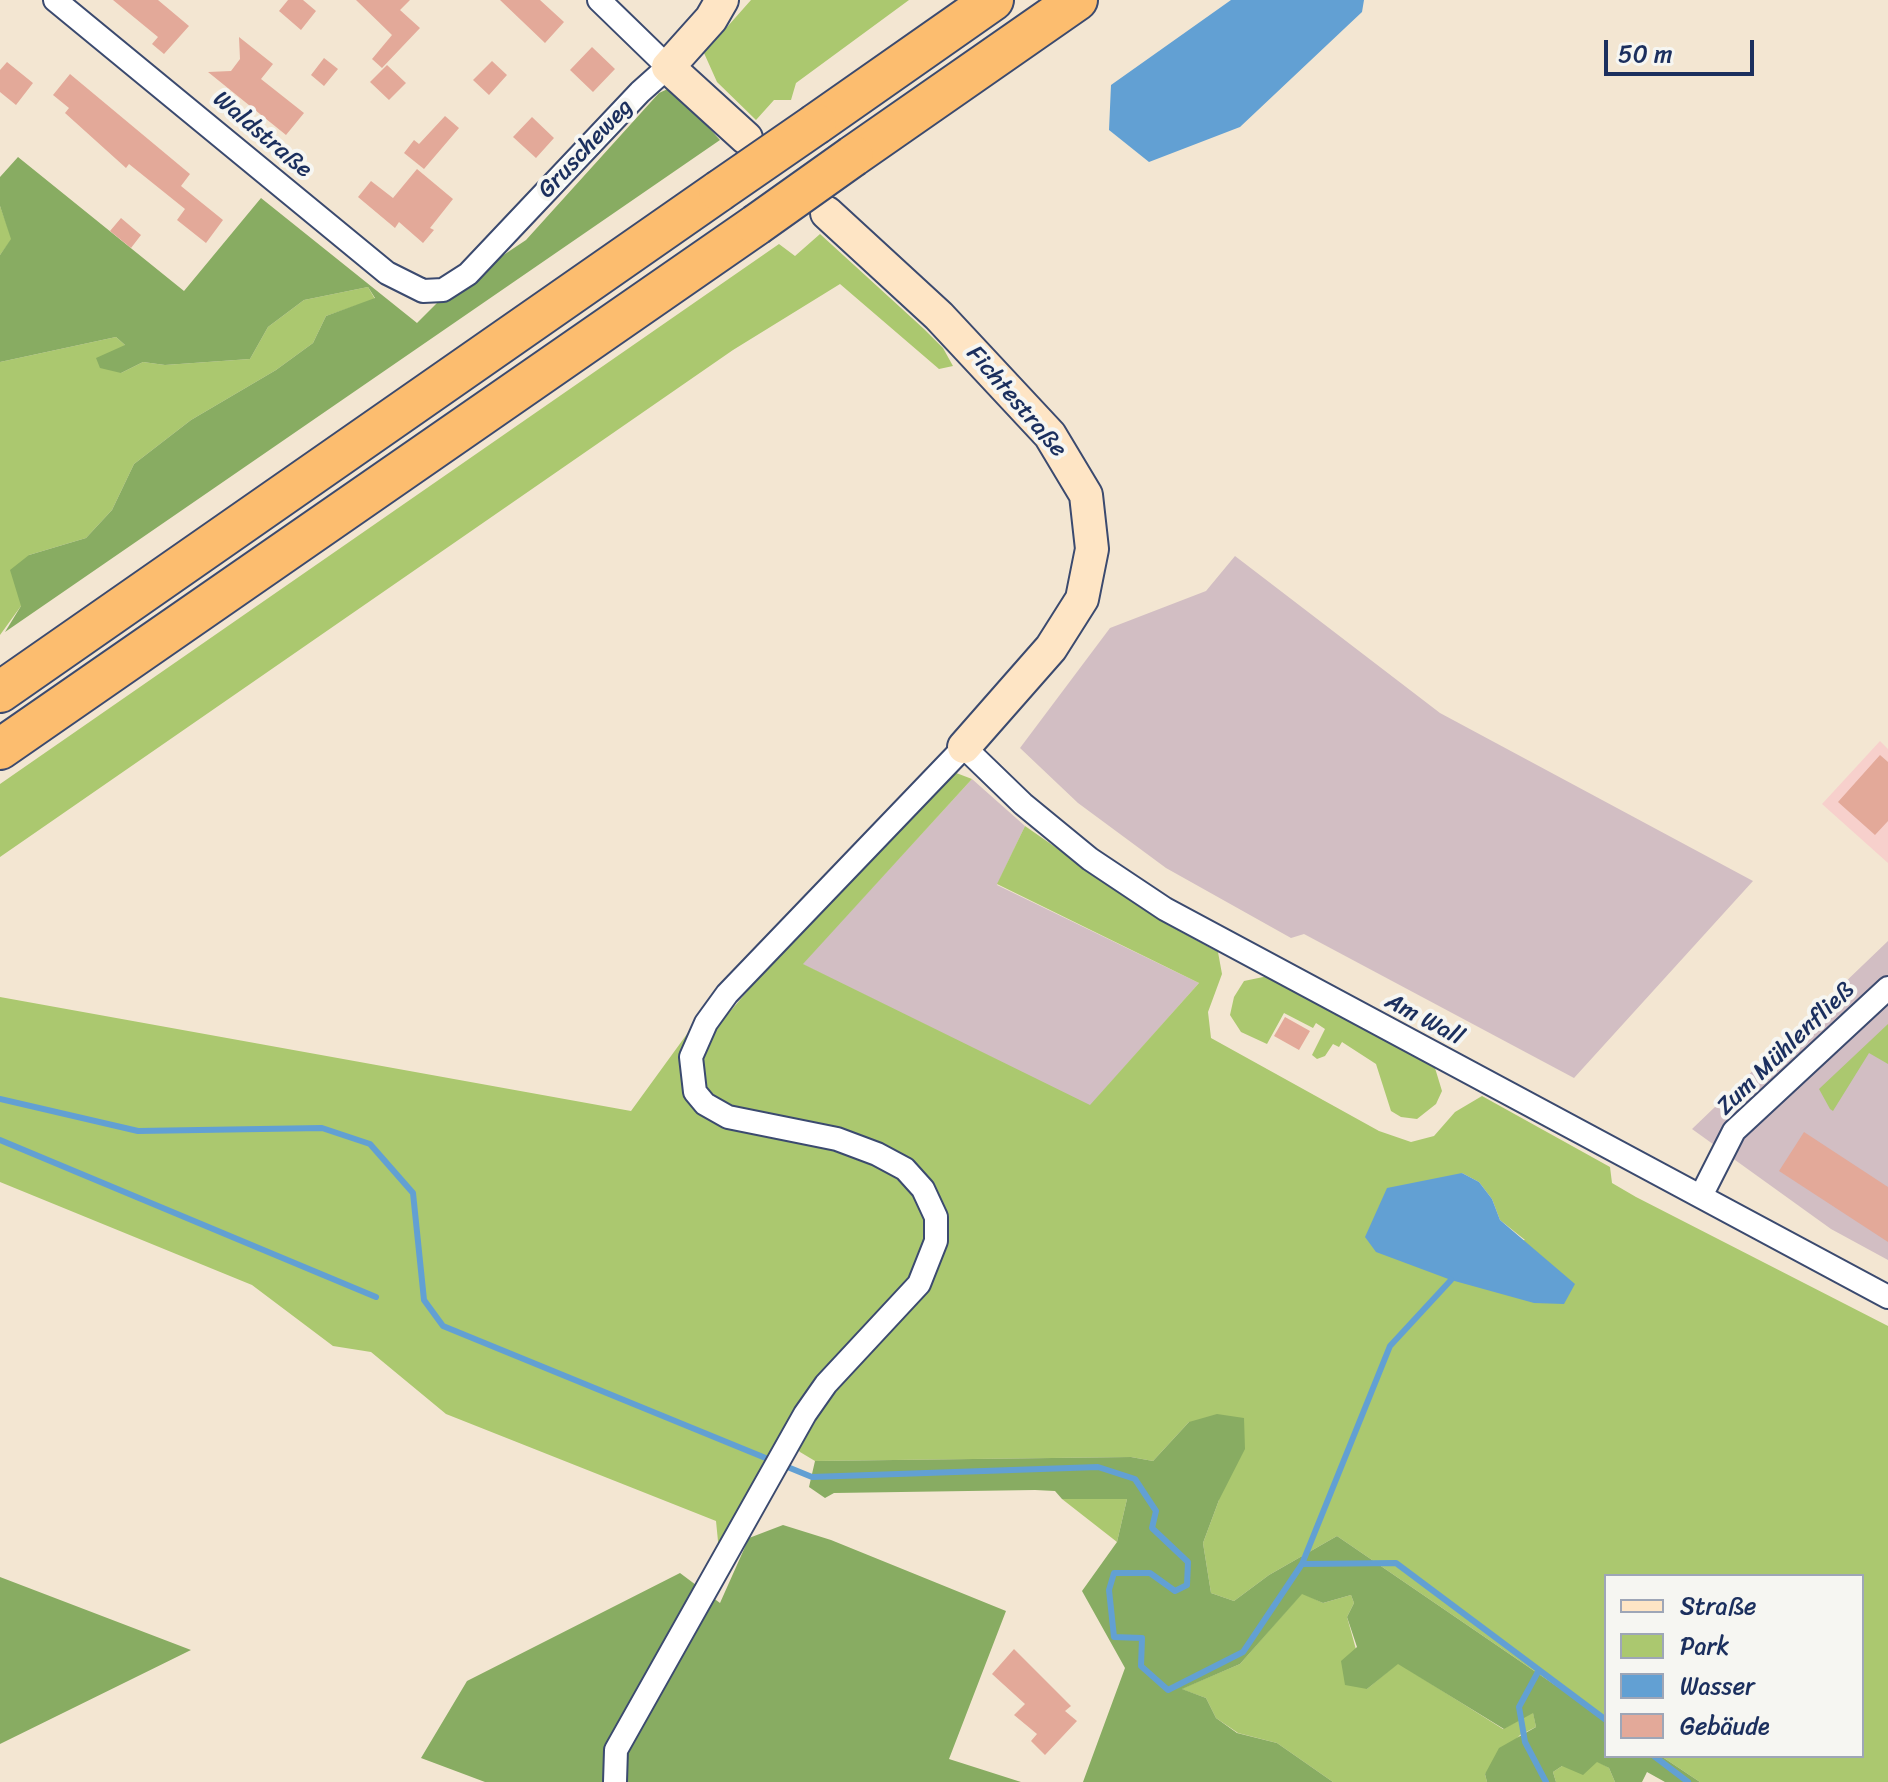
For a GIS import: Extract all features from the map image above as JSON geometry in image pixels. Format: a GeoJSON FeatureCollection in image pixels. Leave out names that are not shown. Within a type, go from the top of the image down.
{"type":"FeatureCollection","features":[{"type":"Feature","properties":{"kind":"highway"},"geometry":{"type":"LineString","coordinates":[[0,692],[993,0]]}},
{"type":"Feature","properties":{"kind":"highway"},"geometry":{"type":"LineString","coordinates":[[0,749],[1077,0]]}},
{"type":"Feature","properties":{"kind":"street","name":"Waldstraße"},"geometry":{"type":"LineString","coordinates":[[55,0],[387,273],[409,287],[443,290]]}},
{"type":"Feature","properties":{"kind":"street"},"geometry":{"type":"LineString","coordinates":[[599,0],[746,138]]}},
{"type":"Feature","properties":{"kind":"street","name":"Gruscheweg"},"geometry":{"type":"LineString","coordinates":[[443,290],[468,274],[640,92],[668,67],[711,19],[722,0]]}},
{"type":"Feature","properties":{"kind":"street","name":"Fichtestraße"},"geometry":{"type":"LineString","coordinates":[[827,213],[939,316],[1050,435],[1086,495],[1092,549],[1082,599],[1051,648],[964,747]]}},
{"type":"Feature","properties":{"kind":"street"},"geometry":{"type":"LineString","coordinates":[[615,1782],[616,1750],[787,1445],[826,1384],[919,1284],[933,1253],[936,1217],[923,1189],[905,1169],[877,1154],[837,1139],[728,1117],[705,1104],[695,1092],[691,1057],[706,1023],[727,994],[964,747]]}},
{"type":"Feature","properties":{"kind":"street","name":"Am Wall"},"geometry":{"type":"LineString","coordinates":[[964,747],[1023,804],[1090,859],[1165,909],[1464,1071],[1702,1194],[1888,1297]]}},
{"type":"Feature","properties":{"kind":"street","name":"Zum Mühlenfließ"},"geometry":{"type":"LineString","coordinates":[[1702,1194],[1734,1131],[1888,988]]}},
{"type":"Feature","properties":{"kind":"shaded area"},"geometry":{"type":"Polygon","coordinates":[[[1235,556],[1440,713],[1753,881],[1574,1078],[1304,934],[1291,938],[1166,868],[1078,803],[1020,748],[1110,628],[1206,591],[1235,556]]]}},
{"type":"Feature","properties":{"kind":"shaded area"},"geometry":{"type":"Polygon","coordinates":[[[1880,741],[1888,749],[1888,863],[1822,804],[1880,741]]]}},
{"type":"Feature","properties":{"kind":"shaded area"},"geometry":{"type":"Polygon","coordinates":[[[972,779],[1025,826],[997,885],[1199,983],[1090,1106],[802,964],[972,779]]]}},
{"type":"Feature","properties":{"kind":"shaded area"},"geometry":{"type":"Polygon","coordinates":[[[1888,941],[1888,1260],[1831,1229],[1692,1129],[1888,941]]]}},
{"type":"Feature","properties":{"kind":"green space"},"geometry":{"type":"Polygon","coordinates":[[[751,0],[909,0],[796,83],[791,100],[774,100],[756,120],[717,82],[704,53],[751,0]]]}},
{"type":"Feature","properties":{"kind":"green space"},"geometry":{"type":"Polygon","coordinates":[[[672,87],[720,140],[5,632],[21,606],[10,570],[29,555],[86,538],[112,510],[134,464],[191,420],[276,370],[313,343],[326,316],[375,298],[368,287],[304,300],[268,327],[250,359],[165,365],[143,362],[121,373],[100,368],[96,358],[125,345],[116,337],[0,362],[0,255],[11,239],[0,206],[0,177],[18,157],[184,291],[261,198],[417,323],[448,292],[526,240],[659,93],[672,87]]]}},
{"type":"Feature","properties":{"kind":"green space"},"geometry":{"type":"Polygon","coordinates":[[[0,206],[12,239],[0,255],[0,206]]]}},
{"type":"Feature","properties":{"kind":"green space"},"geometry":{"type":"Polygon","coordinates":[[[820,234],[924,329],[943,348],[953,366],[939,369],[840,284],[733,350],[0,857],[0,784],[779,244],[795,256],[820,234]]]}},
{"type":"Feature","properties":{"kind":"green space"},"geometry":{"type":"Polygon","coordinates":[[[368,287],[375,299],[326,316],[313,343],[276,370],[191,420],[134,464],[112,510],[86,538],[29,555],[21,606],[0,635],[0,362],[116,337],[125,345],[121,373],[143,362],[165,365],[250,359],[268,327],[304,300],[368,287]]]}},
{"type":"Feature","properties":{"kind":"green space"},"geometry":{"type":"Polygon","coordinates":[[[951,771],[972,779],[803,964],[1090,1105],[1199,983],[997,884],[1025,826],[1163,922],[1218,952],[1222,974],[1208,1012],[1211,1038],[1379,1131],[1411,1142],[1434,1136],[1455,1112],[1482,1096],[1610,1167],[1612,1183],[1636,1197],[1888,1326],[1888,1782],[1700,1782],[1664,1758],[1864,1758],[1864,1574],[1604,1574],[1604,1719],[1337,1536],[1269,1575],[1234,1601],[1211,1593],[1203,1543],[1219,1500],[1189,1422],[1153,1461],[1131,1457],[815,1461],[800,1452],[793,1444],[841,1375],[928,1287],[933,1187],[905,1156],[869,1138],[731,1108],[710,1094],[702,1078],[702,1054],[711,1034],[778,955],[951,771]],[[1462,1173],[1376,1252],[1525,1240],[1500,1220],[1492,1199],[1479,1182],[1462,1173]]]}},
{"type":"Feature","properties":{"kind":"green space"},"geometry":{"type":"Polygon","coordinates":[[[1268,976],[1435,1068],[1442,1091],[1436,1104],[1417,1119],[1401,1117],[1391,1111],[1376,1064],[1342,1042],[1339,1047],[1333,1044],[1325,1056],[1317,1059],[1312,1055],[1325,1029],[1316,1023],[1313,1028],[1284,1013],[1267,1044],[1241,1032],[1230,1015],[1234,997],[1244,981],[1268,976]]]}},
{"type":"Feature","properties":{"kind":"green space"},"geometry":{"type":"Polygon","coordinates":[[[0,997],[631,1111],[703,1012],[681,1058],[684,1090],[888,1167],[919,1199],[925,1218],[924,1249],[910,1281],[719,1551],[716,1521],[446,1414],[371,1352],[333,1346],[252,1285],[0,1182],[0,997]]]}},
{"type":"Feature","properties":{"kind":"green space"},"geometry":{"type":"Polygon","coordinates":[[[1888,1024],[1888,1064],[1869,1053],[1833,1111],[1819,1089],[1888,1024]]]}},
{"type":"Feature","properties":{"kind":"green space"},"geometry":{"type":"Polygon","coordinates":[[[1217,1414],[1244,1418],[1245,1449],[1219,1500],[1203,1543],[1211,1593],[1234,1601],[1269,1575],[1337,1536],[1604,1719],[1604,1758],[1664,1758],[1700,1782],[1665,1782],[1647,1772],[1642,1782],[1615,1782],[1609,1768],[1597,1762],[1583,1775],[1562,1766],[1553,1772],[1556,1782],[1487,1782],[1485,1774],[1499,1748],[1536,1727],[1533,1713],[1504,1729],[1398,1664],[1367,1689],[1345,1685],[1341,1661],[1357,1647],[1347,1617],[1354,1603],[1351,1595],[1323,1603],[1302,1594],[1240,1664],[1182,1689],[1206,1698],[1216,1718],[1237,1733],[1277,1743],[1333,1782],[1083,1782],[1125,1668],[1082,1591],[1117,1542],[1127,1499],[1062,1499],[1055,1491],[1035,1490],[834,1493],[825,1498],[809,1487],[815,1461],[1131,1457],[1153,1461],[1189,1422],[1217,1414]]]}},
{"type":"Feature","properties":{"kind":"green space"},"geometry":{"type":"Polygon","coordinates":[[[1062,1499],[1127,1499],[1117,1542],[1062,1499]]]}},
{"type":"Feature","properties":{"kind":"green space"},"geometry":{"type":"Polygon","coordinates":[[[783,1525],[831,1540],[1006,1611],[949,1759],[1021,1782],[485,1782],[421,1758],[467,1681],[680,1573],[720,1603],[749,1538],[783,1525]]]}},
{"type":"Feature","properties":{"kind":"green space"},"geometry":{"type":"Polygon","coordinates":[[[0,1577],[191,1650],[0,1744],[0,1577]]]}},
{"type":"Feature","properties":{"kind":"green space"},"geometry":{"type":"Polygon","coordinates":[[[1302,1593],[1323,1603],[1351,1595],[1354,1603],[1347,1617],[1367,1689],[1398,1663],[1503,1729],[1533,1712],[1536,1727],[1520,1735],[1485,1774],[1487,1782],[1333,1782],[1277,1743],[1238,1733],[1216,1718],[1206,1698],[1181,1689],[1240,1664],[1302,1593]]]}},
{"type":"Feature","properties":{"kind":"green space"},"geometry":{"type":"Polygon","coordinates":[[[1597,1761],[1609,1768],[1615,1782],[1556,1782],[1553,1772],[1562,1766],[1597,1761]]]}},
{"type":"Feature","properties":{"kind":"water"},"geometry":{"type":"Polygon","coordinates":[[[1231,0],[1364,0],[1362,12],[1240,127],[1149,162],[1109,130],[1111,85],[1231,0]]]}},
{"type":"Feature","properties":{"kind":"water"},"geometry":{"type":"Polygon","coordinates":[[[1462,1173],[1479,1182],[1492,1199],[1500,1220],[1575,1284],[1564,1304],[1534,1303],[1451,1280],[1376,1252],[1365,1237],[1387,1188],[1462,1173]]]}},
{"type":"Feature","properties":{"kind":"building"},"geometry":{"type":"Polygon","coordinates":[[[113,0],[158,0],[189,26],[164,54],[152,44],[158,37],[113,0]]]}},
{"type":"Feature","properties":{"kind":"building"},"geometry":{"type":"Polygon","coordinates":[[[288,0],[303,0],[316,11],[301,30],[279,11],[288,0]]]}},
{"type":"Feature","properties":{"kind":"building"},"geometry":{"type":"Polygon","coordinates":[[[356,0],[410,0],[400,10],[420,28],[382,68],[372,59],[392,35],[356,0]]]}},
{"type":"Feature","properties":{"kind":"building"},"geometry":{"type":"Polygon","coordinates":[[[500,0],[540,0],[564,22],[545,43],[500,0]]]}},
{"type":"Feature","properties":{"kind":"building"},"geometry":{"type":"Polygon","coordinates":[[[239,37],[273,64],[261,79],[304,113],[286,135],[208,72],[231,71],[240,59],[239,37]]]}},
{"type":"Feature","properties":{"kind":"building"},"geometry":{"type":"Polygon","coordinates":[[[592,47],[615,69],[593,92],[570,70],[592,47]]]}},
{"type":"Feature","properties":{"kind":"building"},"geometry":{"type":"Polygon","coordinates":[[[324,58],[338,69],[324,86],[311,75],[324,58]]]}},
{"type":"Feature","properties":{"kind":"building"},"geometry":{"type":"Polygon","coordinates":[[[492,61],[507,75],[489,95],[473,80],[492,61]]]}},
{"type":"Feature","properties":{"kind":"building"},"geometry":{"type":"Polygon","coordinates":[[[7,62],[33,83],[16,105],[0,92],[0,70],[7,62]]]}},
{"type":"Feature","properties":{"kind":"building"},"geometry":{"type":"Polygon","coordinates":[[[387,65],[406,83],[389,100],[370,82],[387,65]]]}},
{"type":"Feature","properties":{"kind":"building"},"geometry":{"type":"Polygon","coordinates":[[[70,74],[190,174],[181,186],[223,220],[206,243],[177,220],[185,209],[129,164],[126,168],[65,113],[69,108],[53,95],[70,74]]]}},
{"type":"Feature","properties":{"kind":"building"},"geometry":{"type":"Polygon","coordinates":[[[445,116],[459,128],[424,169],[404,153],[414,140],[419,144],[445,116]]]}},
{"type":"Feature","properties":{"kind":"building"},"geometry":{"type":"Polygon","coordinates":[[[532,117],[554,138],[536,158],[513,137],[532,117]]]}},
{"type":"Feature","properties":{"kind":"building"},"geometry":{"type":"Polygon","coordinates":[[[417,169],[453,199],[430,228],[434,230],[423,243],[399,222],[395,228],[358,197],[371,181],[393,198],[417,169]]]}},
{"type":"Feature","properties":{"kind":"building"},"geometry":{"type":"Polygon","coordinates":[[[121,218],[141,235],[131,248],[110,231],[121,218]]]}},
{"type":"Feature","properties":{"kind":"building"},"geometry":{"type":"Polygon","coordinates":[[[1880,755],[1888,762],[1888,821],[1875,835],[1838,802],[1880,755]]]}},
{"type":"Feature","properties":{"kind":"building"},"geometry":{"type":"Polygon","coordinates":[[[1285,1017],[1310,1031],[1299,1050],[1274,1036],[1285,1017]]]}},
{"type":"Feature","properties":{"kind":"building"},"geometry":{"type":"Polygon","coordinates":[[[1804,1132],[1888,1187],[1888,1242],[1779,1171],[1804,1132]]]}},
{"type":"Feature","properties":{"kind":"building"},"geometry":{"type":"Polygon","coordinates":[[[1014,1649],[1071,1706],[1065,1711],[1077,1721],[1045,1755],[1031,1741],[1037,1734],[1014,1715],[1025,1704],[992,1674],[1014,1649]]]}},
{"type":"Feature","properties":{"kind":"waterway"},"geometry":{"type":"LineString","coordinates":[[0,1099],[138,1131],[322,1128],[370,1144],[413,1193],[424,1300],[443,1326],[812,1477],[1098,1467],[1135,1479],[1156,1511],[1152,1528],[1188,1562],[1187,1585],[1175,1591],[1150,1573],[1114,1573],[1109,1590],[1114,1637],[1142,1638],[1141,1666],[1168,1690],[1243,1652],[1302,1564],[1390,1346],[1451,1280]]}},
{"type":"Feature","properties":{"kind":"waterway"},"geometry":{"type":"LineString","coordinates":[[0,1140],[376,1297]]}},
{"type":"Feature","properties":{"kind":"waterway"},"geometry":{"type":"LineString","coordinates":[[1302,1564],[1396,1563],[1604,1719]]}},
{"type":"Feature","properties":{"kind":"waterway"},"geometry":{"type":"LineString","coordinates":[[1539,1670],[1519,1707],[1525,1742],[1546,1782]]}},
{"type":"Feature","properties":{"kind":"waterway"},"geometry":{"type":"LineString","coordinates":[[1657,1758],[1688,1782]]}}]}
